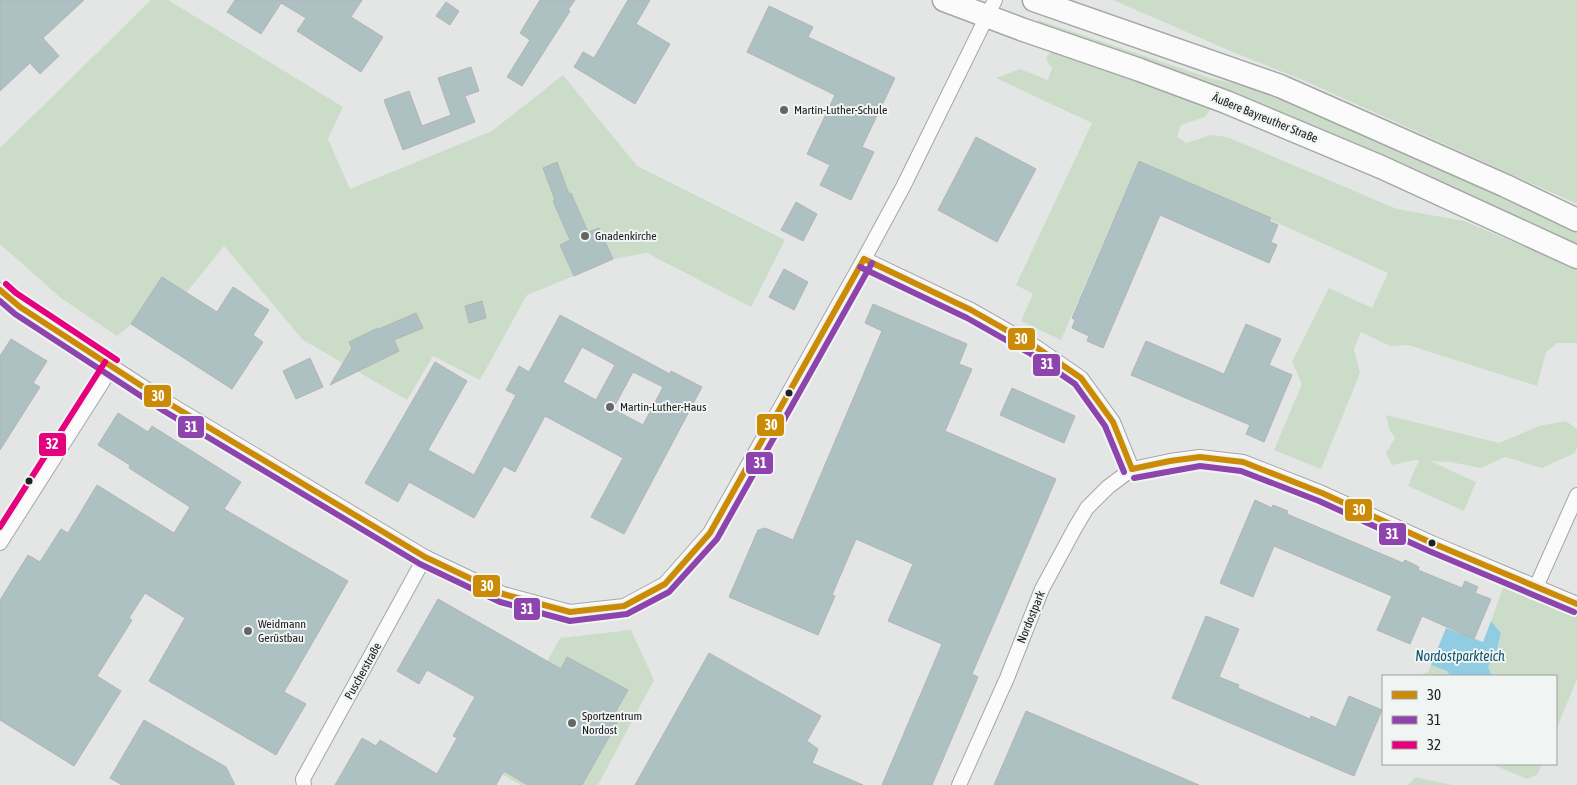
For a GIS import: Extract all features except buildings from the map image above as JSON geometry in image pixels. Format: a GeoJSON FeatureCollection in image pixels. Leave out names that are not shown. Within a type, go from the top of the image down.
{"type":"FeatureCollection","features":[{"type":"Feature","properties":{"kind":"main road","name":"Äußere Bayreuther Straße"},"geometry":{"type":"LineString","coordinates":[[944,0],[991,8],[1253,112],[1373,164],[1577,257]]}},
{"type":"Feature","properties":{"kind":"main road"},"geometry":{"type":"LineString","coordinates":[[1034,0],[1280,86],[1506,186],[1577,220]]}},
{"type":"Feature","properties":{"kind":"street"},"geometry":{"type":"LineString","coordinates":[[0,290],[10,300],[112,367],[234,443],[425,557],[502,594],[570,612],[624,606],[665,584],[710,533],[903,187],[991,8]]}},
{"type":"Feature","properties":{"kind":"street"},"geometry":{"type":"LineString","coordinates":[[864,259],[971,310],[1036,347],[1081,378],[1112,422],[1132,469]]}},
{"type":"Feature","properties":{"kind":"street"},"geometry":{"type":"LineString","coordinates":[[0,543],[112,367]]}},
{"type":"Feature","properties":{"kind":"street","name":"Nordostpark"},"geometry":{"type":"LineString","coordinates":[[959,785],[1006,678],[1042,589],[1069,538],[1087,508],[1108,487],[1132,469],[1170,460],[1200,457],[1243,462],[1322,493],[1432,543],[1577,604]]}},
{"type":"Feature","properties":{"kind":"street"},"geometry":{"type":"LineString","coordinates":[[1536,587],[1577,494]]}},
{"type":"Feature","properties":{"kind":"street","name":"Puscherstraße"},"geometry":{"type":"LineString","coordinates":[[304,785],[303,779],[425,557]]}},
{"type":"Feature","properties":{"kind":"green space"},"geometry":{"type":"Polygon","coordinates":[[[151,0],[168,0],[343,107],[328,139],[350,189],[492,131],[563,75],[637,166],[785,240],[751,307],[647,253],[613,259],[599,228],[588,232],[571,193],[553,201],[570,240],[560,245],[574,276],[527,295],[480,380],[433,356],[407,400],[303,340],[224,246],[186,293],[162,277],[131,324],[117,336],[61,298],[0,244],[0,148],[151,0]]]}},
{"type":"Feature","properties":{"kind":"green space"},"geometry":{"type":"Polygon","coordinates":[[[1113,0],[1577,0],[1577,204],[1305,81],[1113,0]]]}},
{"type":"Feature","properties":{"kind":"green space"},"geometry":{"type":"Polygon","coordinates":[[[1038,20],[1210,78],[1276,93],[1577,229],[1577,247],[1036,25],[1038,20]]]}},
{"type":"Feature","properties":{"kind":"green space"},"geometry":{"type":"Polygon","coordinates":[[[1060,51],[1206,103],[1210,110],[1205,117],[1181,125],[1177,137],[1186,143],[1211,135],[1227,137],[1397,209],[1464,221],[1577,270],[1577,343],[1557,343],[1546,352],[1537,386],[1408,345],[1390,346],[1361,332],[1354,349],[1360,373],[1321,469],[1274,450],[1302,384],[1292,362],[1329,288],[1372,308],[1388,273],[1139,160],[1061,340],[1021,321],[1033,294],[1016,285],[1092,123],[996,78],[1020,69],[1048,80],[1052,68],[1046,59],[1048,54],[1060,51]]]}},
{"type":"Feature","properties":{"kind":"green space"},"geometry":{"type":"Polygon","coordinates":[[[1386,415],[1499,443],[1539,426],[1566,421],[1577,429],[1577,447],[1575,453],[1542,468],[1505,457],[1481,468],[1450,462],[1430,461],[1476,482],[1464,511],[1408,486],[1419,460],[1392,465],[1386,453],[1395,438],[1389,429],[1386,415]]]}},
{"type":"Feature","properties":{"kind":"green space"},"geometry":{"type":"Polygon","coordinates":[[[1505,583],[1577,613],[1577,679],[1557,728],[1557,675],[1492,675],[1488,667],[1497,650],[1501,633],[1491,621],[1505,583]]]}},
{"type":"Feature","properties":{"kind":"green space","name":"Sportzentrum Nordost"},"geometry":{"type":"Polygon","coordinates":[[[631,630],[654,680],[598,785],[521,785],[489,767],[560,638],[631,630]]]}},
{"type":"Feature","properties":{"kind":"green space"},"geometry":{"type":"Polygon","coordinates":[[[1431,665],[1447,671],[1449,675],[1420,675],[1428,672],[1431,665]]]}},
{"type":"Feature","properties":{"kind":"green space"},"geometry":{"type":"Polygon","coordinates":[[[1493,765],[1542,765],[1537,775],[1527,779],[1493,765]]]}},
{"type":"Feature","properties":{"kind":"green space"},"geometry":{"type":"Polygon","coordinates":[[[1415,777],[1452,785],[1408,785],[1415,777]]]}},
{"type":"Feature","properties":{"kind":"water","name":"Nordostparkteich"},"geometry":{"type":"Polygon","coordinates":[[[1491,621],[1501,633],[1497,650],[1488,667],[1492,675],[1449,675],[1447,671],[1431,665],[1446,628],[1483,642],[1491,621]]]}},
{"type":"Feature","properties":{"kind":"transit line","name":"30"},"geometry":{"type":"LineString","coordinates":[[864,259],[971,310],[1036,347],[1081,378],[1113,422],[1132,469]]}},
{"type":"Feature","properties":{"kind":"transit line","name":"30"},"geometry":{"type":"LineString","coordinates":[[0,290],[20,307],[168,403],[425,557],[503,594],[570,612],[624,606],[665,584],[710,533],[864,259]]}},
{"type":"Feature","properties":{"kind":"transit line","name":"31"},"geometry":{"type":"LineString","coordinates":[[0,301],[15,314],[164,411],[420,564],[500,602],[570,621],[627,614],[669,592],[717,539],[872,263]]}},
{"type":"Feature","properties":{"kind":"transit line","name":"31"},"geometry":{"type":"LineString","coordinates":[[860,267],[967,318],[1031,354],[1075,384],[1105,426],[1124,472]]}},
{"type":"Feature","properties":{"kind":"transit line","name":"32"},"geometry":{"type":"LineString","coordinates":[[6,284],[16,293],[117,360]]}},
{"type":"Feature","properties":{"kind":"transit line","name":"32"},"geometry":{"type":"LineString","coordinates":[[0,527],[105,362]]}},
{"type":"Feature","properties":{"kind":"transit line","name":"30"},"geometry":{"type":"LineString","coordinates":[[1132,469],[1200,457],[1243,462],[1322,493],[1432,543],[1577,604]]}},
{"type":"Feature","properties":{"kind":"transit line","name":"31"},"geometry":{"type":"LineString","coordinates":[[1134,478],[1200,466],[1241,471],[1319,501],[1429,551],[1574,612]]}},
{"type":"Feature","properties":{"kind":"place","name":"Martin-Luther-Schule"},"geometry":{"type":"Point","coordinates":[784,110]}},
{"type":"Feature","properties":{"kind":"place","name":"Gnadenkirche"},"geometry":{"type":"Point","coordinates":[585,236]}},
{"type":"Feature","properties":{"kind":"place","name":"Martin-Luther-Haus"},"geometry":{"type":"Point","coordinates":[610,407]}},
{"type":"Feature","properties":{"kind":"place","name":"Weidmann Gerüstbau"},"geometry":{"type":"Point","coordinates":[248,631]}},
{"type":"Feature","properties":{"kind":"place","name":"Sportzentrum Nordost"},"geometry":{"type":"Point","coordinates":[572,723]}}]}
